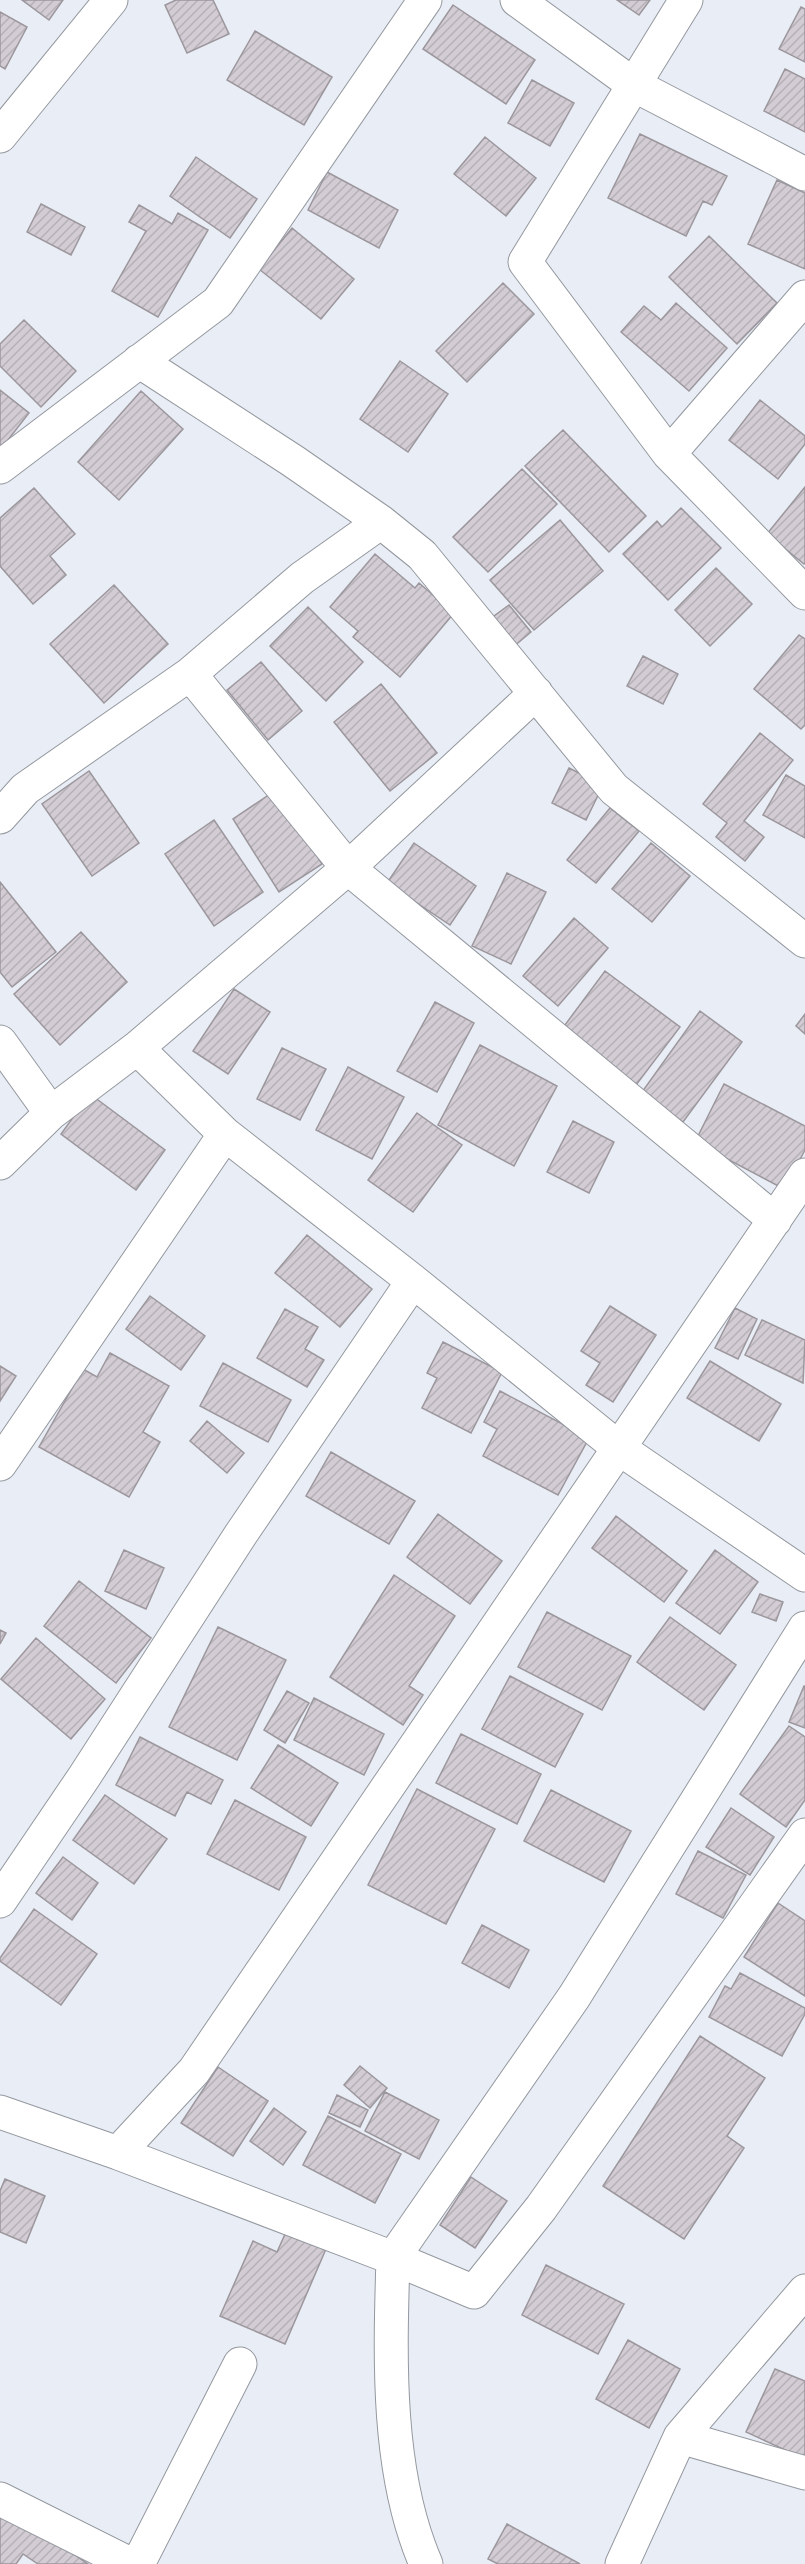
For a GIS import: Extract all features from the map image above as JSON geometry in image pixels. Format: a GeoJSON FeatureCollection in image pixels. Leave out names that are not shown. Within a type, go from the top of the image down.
{"type":"FeatureCollection","features":[{"type":"Feature","properties":{"kind":"street"},"geometry":{"type":"LineString","coordinates":[[0,136],[111,0]]}},
{"type":"Feature","properties":{"kind":"street"},"geometry":{"type":"LineString","coordinates":[[0,467],[218,302],[425,0]]}},
{"type":"Feature","properties":{"kind":"street"},"geometry":{"type":"LineString","coordinates":[[518,0],[634,85],[805,174]]}},
{"type":"Feature","properties":{"kind":"street"},"geometry":{"type":"LineString","coordinates":[[686,0],[525,262],[669,454],[805,593]]}},
{"type":"Feature","properties":{"kind":"street"},"geometry":{"type":"LineString","coordinates":[[669,454],[805,297]]}},
{"type":"Feature","properties":{"kind":"street"},"geometry":{"type":"LineString","coordinates":[[139,361],[381,522],[422,555],[614,789],[805,941]]}},
{"type":"Feature","properties":{"kind":"street"},"geometry":{"type":"LineString","coordinates":[[0,817],[25,789],[190,674],[302,578],[381,522]]}},
{"type":"Feature","properties":{"kind":"street"},"geometry":{"type":"LineString","coordinates":[[190,674],[348,868],[775,1220]]}},
{"type":"Feature","properties":{"kind":"street"},"geometry":{"type":"LineString","coordinates":[[0,1163],[51,1113],[137,1048],[348,868],[536,693]]}},
{"type":"Feature","properties":{"kind":"street"},"geometry":{"type":"LineString","coordinates":[[0,1042],[51,1113]]}},
{"type":"Feature","properties":{"kind":"street"},"geometry":{"type":"LineString","coordinates":[[137,1048],[225,1134],[413,1281],[620,1449],[805,1575]]}},
{"type":"Feature","properties":{"kind":"street"},"geometry":{"type":"LineString","coordinates":[[0,1464],[225,1134]]}},
{"type":"Feature","properties":{"kind":"street"},"geometry":{"type":"LineString","coordinates":[[118,2153],[194,2071],[805,1175]]}},
{"type":"Feature","properties":{"kind":"street"},"geometry":{"type":"LineString","coordinates":[[0,1900],[84,1777],[241,1534],[413,1281]]}},
{"type":"Feature","properties":{"kind":"street"},"geometry":{"type":"LineString","coordinates":[[426,2564],[415,2538],[399,2467],[391,2319],[393,2258],[574,1997],[805,1629]]}},
{"type":"Feature","properties":{"kind":"street"},"geometry":{"type":"LineString","coordinates":[[0,2112],[118,2153],[393,2258],[474,2292],[541,2208],[805,1835]]}},
{"type":"Feature","properties":{"kind":"street"},"geometry":{"type":"LineString","coordinates":[[622,2564],[680,2437],[805,2291]]}},
{"type":"Feature","properties":{"kind":"street"},"geometry":{"type":"LineString","coordinates":[[138,2564],[240,2364]]}},
{"type":"Feature","properties":{"kind":"street"},"geometry":{"type":"LineString","coordinates":[[680,2437],[805,2473]]}},
{"type":"Feature","properties":{"kind":"street"},"geometry":{"type":"LineString","coordinates":[[0,2499],[130,2564]]}},
{"type":"Feature","properties":{"kind":"building"},"geometry":{"type":"Polygon","coordinates":[[[22,0],[63,0],[49,20],[22,0]]]}},
{"type":"Feature","properties":{"kind":"building"},"geometry":{"type":"Polygon","coordinates":[[[176,0],[213,0],[229,34],[187,53],[165,5],[176,0]]]}},
{"type":"Feature","properties":{"kind":"building"},"geometry":{"type":"Polygon","coordinates":[[[617,0],[650,0],[639,15],[617,0]]]}},
{"type":"Feature","properties":{"kind":"building"},"geometry":{"type":"Polygon","coordinates":[[[453,5],[535,60],[506,104],[423,49],[453,5]]]}},
{"type":"Feature","properties":{"kind":"building"},"geometry":{"type":"Polygon","coordinates":[[[801,7],[805,9],[805,62],[779,49],[801,7]]]}},
{"type":"Feature","properties":{"kind":"building"},"geometry":{"type":"Polygon","coordinates":[[[0,12],[27,27],[5,69],[0,66],[0,12]]]}},
{"type":"Feature","properties":{"kind":"building"},"geometry":{"type":"Polygon","coordinates":[[[255,31],[332,77],[304,125],[227,80],[255,31]]]}},
{"type":"Feature","properties":{"kind":"building"},"geometry":{"type":"Polygon","coordinates":[[[785,69],[805,79],[805,132],[764,111],[785,69]]]}},
{"type":"Feature","properties":{"kind":"building"},"geometry":{"type":"Polygon","coordinates":[[[532,80],[574,103],[550,146],[508,123],[532,80]]]}},
{"type":"Feature","properties":{"kind":"building"},"geometry":{"type":"Polygon","coordinates":[[[640,134],[727,176],[712,205],[703,201],[686,236],[608,198],[640,134]]]}},
{"type":"Feature","properties":{"kind":"building"},"geometry":{"type":"Polygon","coordinates":[[[485,137],[536,178],[506,216],[454,174],[485,137]]]}},
{"type":"Feature","properties":{"kind":"building"},"geometry":{"type":"Polygon","coordinates":[[[196,157],[257,199],[230,238],[170,196],[196,157]]]}},
{"type":"Feature","properties":{"kind":"building"},"geometry":{"type":"Polygon","coordinates":[[[327,172],[398,210],[379,248],[308,210],[327,172]]]}},
{"type":"Feature","properties":{"kind":"building"},"geometry":{"type":"Polygon","coordinates":[[[777,180],[805,193],[805,269],[748,244],[777,180]]]}},
{"type":"Feature","properties":{"kind":"building"},"geometry":{"type":"Polygon","coordinates":[[[41,204],[85,227],[71,255],[27,232],[41,204]]]}},
{"type":"Feature","properties":{"kind":"building"},"geometry":{"type":"Polygon","coordinates":[[[139,205],[172,224],[178,213],[208,230],[158,317],[112,291],[146,231],[129,222],[139,205]]]}},
{"type":"Feature","properties":{"kind":"building"},"geometry":{"type":"Polygon","coordinates":[[[292,228],[354,279],[321,319],[259,269],[292,228]]]}},
{"type":"Feature","properties":{"kind":"building"},"geometry":{"type":"Polygon","coordinates":[[[709,236],[777,303],[737,344],[669,277],[709,236]]]}},
{"type":"Feature","properties":{"kind":"building"},"geometry":{"type":"Polygon","coordinates":[[[503,283],[534,314],[467,382],[436,351],[503,283]]]}},
{"type":"Feature","properties":{"kind":"building"},"geometry":{"type":"Polygon","coordinates":[[[676,303],[727,348],[689,391],[621,332],[644,306],[661,320],[676,303]]]}},
{"type":"Feature","properties":{"kind":"building"},"geometry":{"type":"Polygon","coordinates":[[[24,320],[76,371],[41,407],[0,366],[0,344],[24,320]]]}},
{"type":"Feature","properties":{"kind":"building"},"geometry":{"type":"Polygon","coordinates":[[[400,361],[448,394],[408,452],[360,419],[400,361]]]}},
{"type":"Feature","properties":{"kind":"building"},"geometry":{"type":"Polygon","coordinates":[[[0,390],[29,413],[1,449],[0,449],[0,390]]]}},
{"type":"Feature","properties":{"kind":"building"},"geometry":{"type":"Polygon","coordinates":[[[141,391],[183,429],[119,500],[78,462],[141,391]]]}},
{"type":"Feature","properties":{"kind":"building"},"geometry":{"type":"Polygon","coordinates":[[[760,400],[805,436],[805,444],[778,479],[729,440],[760,400]]]}},
{"type":"Feature","properties":{"kind":"building"},"geometry":{"type":"Polygon","coordinates":[[[563,430],[646,516],[609,552],[525,466],[563,430]]]}},
{"type":"Feature","properties":{"kind":"building"},"geometry":{"type":"Polygon","coordinates":[[[522,469],[557,504],[488,572],[453,537],[522,469]]]}},
{"type":"Feature","properties":{"kind":"building"},"geometry":{"type":"Polygon","coordinates":[[[805,487],[805,563],[804,564],[767,534],[805,487]]]}},
{"type":"Feature","properties":{"kind":"building"},"geometry":{"type":"Polygon","coordinates":[[[34,488],[75,534],[50,556],[66,575],[33,604],[0,566],[0,518],[34,488]]]}},
{"type":"Feature","properties":{"kind":"building"},"geometry":{"type":"Polygon","coordinates":[[[681,508],[721,548],[668,600],[623,554],[657,521],[662,527],[681,508]]]}},
{"type":"Feature","properties":{"kind":"building"},"geometry":{"type":"Polygon","coordinates":[[[560,520],[603,571],[534,630],[490,580],[560,520]]]}},
{"type":"Feature","properties":{"kind":"building"},"geometry":{"type":"Polygon","coordinates":[[[375,554],[415,588],[419,583],[454,613],[400,677],[353,637],[358,631],[330,607],[375,554]]]}},
{"type":"Feature","properties":{"kind":"building"},"geometry":{"type":"Polygon","coordinates":[[[716,568],[752,604],[710,646],[675,610],[716,568]]]}},
{"type":"Feature","properties":{"kind":"building"},"geometry":{"type":"Polygon","coordinates":[[[114,585],[168,644],[104,703],[50,644],[114,585]]]}},
{"type":"Feature","properties":{"kind":"building"},"geometry":{"type":"Polygon","coordinates":[[[509,605],[531,632],[512,648],[490,619],[509,605]]]}},
{"type":"Feature","properties":{"kind":"building"},"geometry":{"type":"Polygon","coordinates":[[[308,607],[363,662],[326,701],[270,646],[308,607]]]}},
{"type":"Feature","properties":{"kind":"building"},"geometry":{"type":"Polygon","coordinates":[[[799,635],[805,639],[805,725],[801,729],[754,689],[799,635]]]}},
{"type":"Feature","properties":{"kind":"building"},"geometry":{"type":"Polygon","coordinates":[[[643,656],[678,674],[663,704],[627,686],[643,656]]]}},
{"type":"Feature","properties":{"kind":"building"},"geometry":{"type":"Polygon","coordinates":[[[261,662],[302,711],[268,740],[227,690],[261,662]]]}},
{"type":"Feature","properties":{"kind":"building"},"geometry":{"type":"Polygon","coordinates":[[[381,684],[437,753],[390,791],[334,722],[381,684]]]}},
{"type":"Feature","properties":{"kind":"building"},"geometry":{"type":"Polygon","coordinates":[[[760,733],[793,760],[744,821],[764,837],[745,861],[716,837],[727,823],[703,804],[760,733]]]}},
{"type":"Feature","properties":{"kind":"building"},"geometry":{"type":"Polygon","coordinates":[[[569,768],[603,785],[586,820],[552,803],[569,768]]]}},
{"type":"Feature","properties":{"kind":"building"},"geometry":{"type":"Polygon","coordinates":[[[89,771],[139,843],[92,876],[42,804],[89,771]]]}},
{"type":"Feature","properties":{"kind":"building"},"geometry":{"type":"Polygon","coordinates":[[[786,775],[805,786],[805,838],[763,815],[786,775]]]}},
{"type":"Feature","properties":{"kind":"building"},"geometry":{"type":"Polygon","coordinates":[[[276,790],[322,864],[279,892],[233,819],[276,790]]]}},
{"type":"Feature","properties":{"kind":"building"},"geometry":{"type":"Polygon","coordinates":[[[610,808],[639,831],[596,883],[567,860],[610,808]]]}},
{"type":"Feature","properties":{"kind":"building"},"geometry":{"type":"Polygon","coordinates":[[[214,820],[263,892],[214,926],[165,854],[214,820]]]}},
{"type":"Feature","properties":{"kind":"building"},"geometry":{"type":"Polygon","coordinates":[[[414,843],[476,886],[450,925],[387,883],[414,843]]]}},
{"type":"Feature","properties":{"kind":"building"},"geometry":{"type":"Polygon","coordinates":[[[651,843],[690,876],[652,922],[612,889],[651,843]]]}},
{"type":"Feature","properties":{"kind":"building"},"geometry":{"type":"Polygon","coordinates":[[[507,873],[546,892],[511,964],[472,946],[507,873]]]}},
{"type":"Feature","properties":{"kind":"building"},"geometry":{"type":"Polygon","coordinates":[[[0,882],[56,952],[12,987],[0,972],[0,882]]]}},
{"type":"Feature","properties":{"kind":"building"},"geometry":{"type":"Polygon","coordinates":[[[574,918],[608,948],[558,1006],[523,976],[574,918]]]}},
{"type":"Feature","properties":{"kind":"building"},"geometry":{"type":"Polygon","coordinates":[[[81,932],[127,982],[60,1045],[14,994],[81,932]]]}},
{"type":"Feature","properties":{"kind":"building"},"geometry":{"type":"Polygon","coordinates":[[[605,971],[680,1027],[633,1089],[559,1033],[605,971]]]}},
{"type":"Feature","properties":{"kind":"building"},"geometry":{"type":"Polygon","coordinates":[[[234,989],[270,1012],[228,1074],[193,1051],[234,989]]]}},
{"type":"Feature","properties":{"kind":"building"},"geometry":{"type":"Polygon","coordinates":[[[435,1002],[474,1023],[437,1092],[397,1071],[435,1002]]]}},
{"type":"Feature","properties":{"kind":"building"},"geometry":{"type":"Polygon","coordinates":[[[700,1011],[742,1042],[683,1122],[642,1092],[700,1011]]]}},
{"type":"Feature","properties":{"kind":"building"},"geometry":{"type":"Polygon","coordinates":[[[805,1014],[805,1034],[796,1026],[805,1014]]]}},
{"type":"Feature","properties":{"kind":"building"},"geometry":{"type":"Polygon","coordinates":[[[480,1045],[557,1086],[514,1166],[438,1125],[480,1045]]]}},
{"type":"Feature","properties":{"kind":"building"},"geometry":{"type":"Polygon","coordinates":[[[282,1048],[326,1069],[300,1120],[257,1099],[282,1048]]]}},
{"type":"Feature","properties":{"kind":"building"},"geometry":{"type":"Polygon","coordinates":[[[348,1067],[404,1097],[372,1159],[316,1130],[348,1067]]]}},
{"type":"Feature","properties":{"kind":"building"},"geometry":{"type":"Polygon","coordinates":[[[724,1084],[805,1126],[805,1150],[784,1189],[695,1142],[724,1084]]]}},
{"type":"Feature","properties":{"kind":"building"},"geometry":{"type":"Polygon","coordinates":[[[90,1094],[165,1150],[136,1190],[61,1134],[90,1094]]]}},
{"type":"Feature","properties":{"kind":"building"},"geometry":{"type":"Polygon","coordinates":[[[417,1113],[462,1145],[413,1212],[368,1180],[417,1113]]]}},
{"type":"Feature","properties":{"kind":"building"},"geometry":{"type":"Polygon","coordinates":[[[573,1121],[614,1142],[589,1193],[547,1172],[573,1121]]]}},
{"type":"Feature","properties":{"kind":"building"},"geometry":{"type":"Polygon","coordinates":[[[307,1235],[372,1289],[340,1327],[275,1273],[307,1235]]]}},
{"type":"Feature","properties":{"kind":"building"},"geometry":{"type":"Polygon","coordinates":[[[150,1296],[205,1336],[181,1370],[126,1329],[150,1296]]]}},
{"type":"Feature","properties":{"kind":"building"},"geometry":{"type":"Polygon","coordinates":[[[610,1306],[656,1335],[613,1402],[586,1385],[600,1363],[581,1351],[610,1306]]]}},
{"type":"Feature","properties":{"kind":"building"},"geometry":{"type":"Polygon","coordinates":[[[735,1308],[757,1319],[738,1359],[715,1348],[735,1308]]]}},
{"type":"Feature","properties":{"kind":"building"},"geometry":{"type":"Polygon","coordinates":[[[285,1309],[318,1327],[305,1349],[324,1360],[307,1387],[257,1358],[285,1309]]]}},
{"type":"Feature","properties":{"kind":"building"},"geometry":{"type":"Polygon","coordinates":[[[762,1320],[805,1340],[803,1383],[745,1355],[762,1320]]]}},
{"type":"Feature","properties":{"kind":"building"},"geometry":{"type":"Polygon","coordinates":[[[443,1342],[502,1372],[471,1433],[422,1408],[437,1378],[427,1373],[443,1342]]]}},
{"type":"Feature","properties":{"kind":"building"},"geometry":{"type":"Polygon","coordinates":[[[110,1353],[169,1386],[143,1432],[160,1442],[129,1497],[39,1447],[83,1369],[97,1377],[110,1353]]]}},
{"type":"Feature","properties":{"kind":"building"},"geometry":{"type":"Polygon","coordinates":[[[710,1361],[781,1404],[759,1441],[687,1398],[710,1361]]]}},
{"type":"Feature","properties":{"kind":"building"},"geometry":{"type":"Polygon","coordinates":[[[223,1363],[291,1400],[268,1442],[200,1406],[223,1363]]]}},
{"type":"Feature","properties":{"kind":"building"},"geometry":{"type":"Polygon","coordinates":[[[0,1366],[16,1376],[0,1401],[0,1366]]]}},
{"type":"Feature","properties":{"kind":"building"},"geometry":{"type":"Polygon","coordinates":[[[500,1391],[589,1438],[558,1495],[483,1456],[497,1429],[484,1422],[500,1391]]]}},
{"type":"Feature","properties":{"kind":"building"},"geometry":{"type":"Polygon","coordinates":[[[207,1421],[244,1453],[227,1473],[190,1441],[207,1421]]]}},
{"type":"Feature","properties":{"kind":"building"},"geometry":{"type":"Polygon","coordinates":[[[331,1452],[415,1501],[389,1544],[306,1496],[331,1452]]]}},
{"type":"Feature","properties":{"kind":"building"},"geometry":{"type":"Polygon","coordinates":[[[438,1514],[502,1561],[470,1604],[407,1557],[438,1514]]]}},
{"type":"Feature","properties":{"kind":"building"},"geometry":{"type":"Polygon","coordinates":[[[616,1516],[687,1571],[664,1602],[592,1548],[616,1516]]]}},
{"type":"Feature","properties":{"kind":"building"},"geometry":{"type":"Polygon","coordinates":[[[124,1550],[164,1568],[146,1609],[105,1591],[124,1550]]]}},
{"type":"Feature","properties":{"kind":"building"},"geometry":{"type":"Polygon","coordinates":[[[715,1550],[758,1582],[720,1634],[676,1603],[715,1550]]]}},
{"type":"Feature","properties":{"kind":"building"},"geometry":{"type":"Polygon","coordinates":[[[394,1575],[455,1616],[409,1686],[423,1695],[403,1725],[330,1677],[394,1575]]]}},
{"type":"Feature","properties":{"kind":"building"},"geometry":{"type":"Polygon","coordinates":[[[79,1581],[151,1638],[116,1683],[44,1626],[79,1581]]]}},
{"type":"Feature","properties":{"kind":"building"},"geometry":{"type":"Polygon","coordinates":[[[760,1594],[783,1602],[776,1621],[752,1612],[760,1594]]]}},
{"type":"Feature","properties":{"kind":"building"},"geometry":{"type":"Polygon","coordinates":[[[547,1612],[631,1656],[602,1710],[518,1667],[547,1612]]]}},
{"type":"Feature","properties":{"kind":"building"},"geometry":{"type":"Polygon","coordinates":[[[670,1617],[736,1665],[704,1710],[637,1662],[670,1617]]]}},
{"type":"Feature","properties":{"kind":"building"},"geometry":{"type":"Polygon","coordinates":[[[218,1627],[286,1660],[237,1760],[169,1727],[218,1627]]]}},
{"type":"Feature","properties":{"kind":"building"},"geometry":{"type":"Polygon","coordinates":[[[0,1630],[6,1633],[0,1644],[0,1630]]]}},
{"type":"Feature","properties":{"kind":"building"},"geometry":{"type":"Polygon","coordinates":[[[36,1638],[105,1699],[71,1739],[1,1679],[36,1638]]]}},
{"type":"Feature","properties":{"kind":"building"},"geometry":{"type":"Polygon","coordinates":[[[510,1676],[583,1714],[555,1767],[482,1729],[510,1676]]]}},
{"type":"Feature","properties":{"kind":"building"},"geometry":{"type":"Polygon","coordinates":[[[805,1686],[805,1728],[789,1722],[805,1686]]]}},
{"type":"Feature","properties":{"kind":"building"},"geometry":{"type":"Polygon","coordinates":[[[287,1691],[309,1703],[285,1743],[264,1730],[287,1691]]]}},
{"type":"Feature","properties":{"kind":"building"},"geometry":{"type":"Polygon","coordinates":[[[314,1698],[384,1734],[364,1775],[294,1740],[314,1698]]]}},
{"type":"Feature","properties":{"kind":"building"},"geometry":{"type":"Polygon","coordinates":[[[789,1726],[805,1737],[805,1800],[786,1827],[740,1794],[789,1726]]]}},
{"type":"Feature","properties":{"kind":"building"},"geometry":{"type":"Polygon","coordinates":[[[461,1734],[541,1774],[517,1824],[436,1783],[461,1734]]]}},
{"type":"Feature","properties":{"kind":"building"},"geometry":{"type":"Polygon","coordinates":[[[140,1737],[223,1780],[211,1804],[187,1792],[175,1816],[116,1785],[140,1737]]]}},
{"type":"Feature","properties":{"kind":"building"},"geometry":{"type":"Polygon","coordinates":[[[278,1745],[338,1783],[311,1826],[251,1788],[278,1745]]]}},
{"type":"Feature","properties":{"kind":"building"},"geometry":{"type":"Polygon","coordinates":[[[417,1789],[495,1829],[446,1924],[368,1885],[417,1789]]]}},
{"type":"Feature","properties":{"kind":"building"},"geometry":{"type":"Polygon","coordinates":[[[551,1790],[631,1831],[604,1882],[524,1841],[551,1790]]]}},
{"type":"Feature","properties":{"kind":"building"},"geometry":{"type":"Polygon","coordinates":[[[105,1795],[167,1839],[134,1884],[73,1840],[105,1795]]]}},
{"type":"Feature","properties":{"kind":"building"},"geometry":{"type":"Polygon","coordinates":[[[235,1800],[306,1837],[279,1890],[207,1854],[235,1800]]]}},
{"type":"Feature","properties":{"kind":"building"},"geometry":{"type":"Polygon","coordinates":[[[731,1808],[774,1837],[750,1875],[706,1847],[731,1808]]]}},
{"type":"Feature","properties":{"kind":"building"},"geometry":{"type":"Polygon","coordinates":[[[698,1851],[746,1875],[723,1918],[676,1894],[698,1851]]]}},
{"type":"Feature","properties":{"kind":"building"},"geometry":{"type":"Polygon","coordinates":[[[63,1857],[98,1883],[72,1920],[36,1893],[63,1857]]]}},
{"type":"Feature","properties":{"kind":"building"},"geometry":{"type":"Polygon","coordinates":[[[778,1903],[805,1921],[805,1996],[744,1957],[778,1903]]]}},
{"type":"Feature","properties":{"kind":"building"},"geometry":{"type":"Polygon","coordinates":[[[34,1909],[97,1954],[61,2005],[0,1961],[34,1909]]]}},
{"type":"Feature","properties":{"kind":"building"},"geometry":{"type":"Polygon","coordinates":[[[482,1925],[529,1950],[509,1988],[462,1963],[482,1925]]]}},
{"type":"Feature","properties":{"kind":"building"},"geometry":{"type":"Polygon","coordinates":[[[740,1973],[805,2008],[805,2014],[782,2056],[709,2017],[725,1986],[731,1989],[740,1973]]]}},
{"type":"Feature","properties":{"kind":"building"},"geometry":{"type":"Polygon","coordinates":[[[700,2036],[765,2078],[727,2136],[744,2148],[684,2239],[603,2186],[700,2036]]]}},
{"type":"Feature","properties":{"kind":"building"},"geometry":{"type":"Polygon","coordinates":[[[360,2066],[387,2088],[370,2108],[344,2085],[360,2066]]]}},
{"type":"Feature","properties":{"kind":"building"},"geometry":{"type":"Polygon","coordinates":[[[218,2067],[268,2101],[233,2156],[181,2123],[218,2067]]]}},
{"type":"Feature","properties":{"kind":"building"},"geometry":{"type":"Polygon","coordinates":[[[385,2092],[439,2120],[419,2159],[365,2131],[385,2092]]]}},
{"type":"Feature","properties":{"kind":"building"},"geometry":{"type":"Polygon","coordinates":[[[337,2095],[368,2110],[360,2127],[329,2113],[337,2095]]]}},
{"type":"Feature","properties":{"kind":"building"},"geometry":{"type":"Polygon","coordinates":[[[274,2108],[306,2132],[283,2165],[250,2141],[274,2108]]]}},
{"type":"Feature","properties":{"kind":"building"},"geometry":{"type":"Polygon","coordinates":[[[328,2116],[401,2154],[375,2203],[303,2165],[328,2116]]]}},
{"type":"Feature","properties":{"kind":"building"},"geometry":{"type":"Polygon","coordinates":[[[471,2177],[507,2201],[475,2248],[440,2225],[471,2177]]]}},
{"type":"Feature","properties":{"kind":"building"},"geometry":{"type":"Polygon","coordinates":[[[5,2179],[45,2196],[26,2243],[0,2232],[0,2191],[5,2179]]]}},
{"type":"Feature","properties":{"kind":"building"},"geometry":{"type":"Polygon","coordinates":[[[286,2232],[326,2249],[285,2344],[220,2316],[253,2241],[277,2252],[286,2232]]]}},
{"type":"Feature","properties":{"kind":"building"},"geometry":{"type":"Polygon","coordinates":[[[546,2265],[624,2304],[598,2354],[522,2315],[546,2265]]]}},
{"type":"Feature","properties":{"kind":"building"},"geometry":{"type":"Polygon","coordinates":[[[628,2340],[680,2369],[649,2428],[596,2399],[628,2340]]]}},
{"type":"Feature","properties":{"kind":"building"},"geometry":{"type":"Polygon","coordinates":[[[775,2369],[805,2381],[805,2459],[746,2432],[775,2369]]]}},
{"type":"Feature","properties":{"kind":"building"},"geometry":{"type":"Polygon","coordinates":[[[0,2503],[88,2564],[38,2564],[23,2554],[16,2564],[0,2564],[0,2503]]]}},
{"type":"Feature","properties":{"kind":"building"},"geometry":{"type":"Polygon","coordinates":[[[507,2524],[580,2564],[498,2564],[488,2559],[507,2524]]]}}]}
